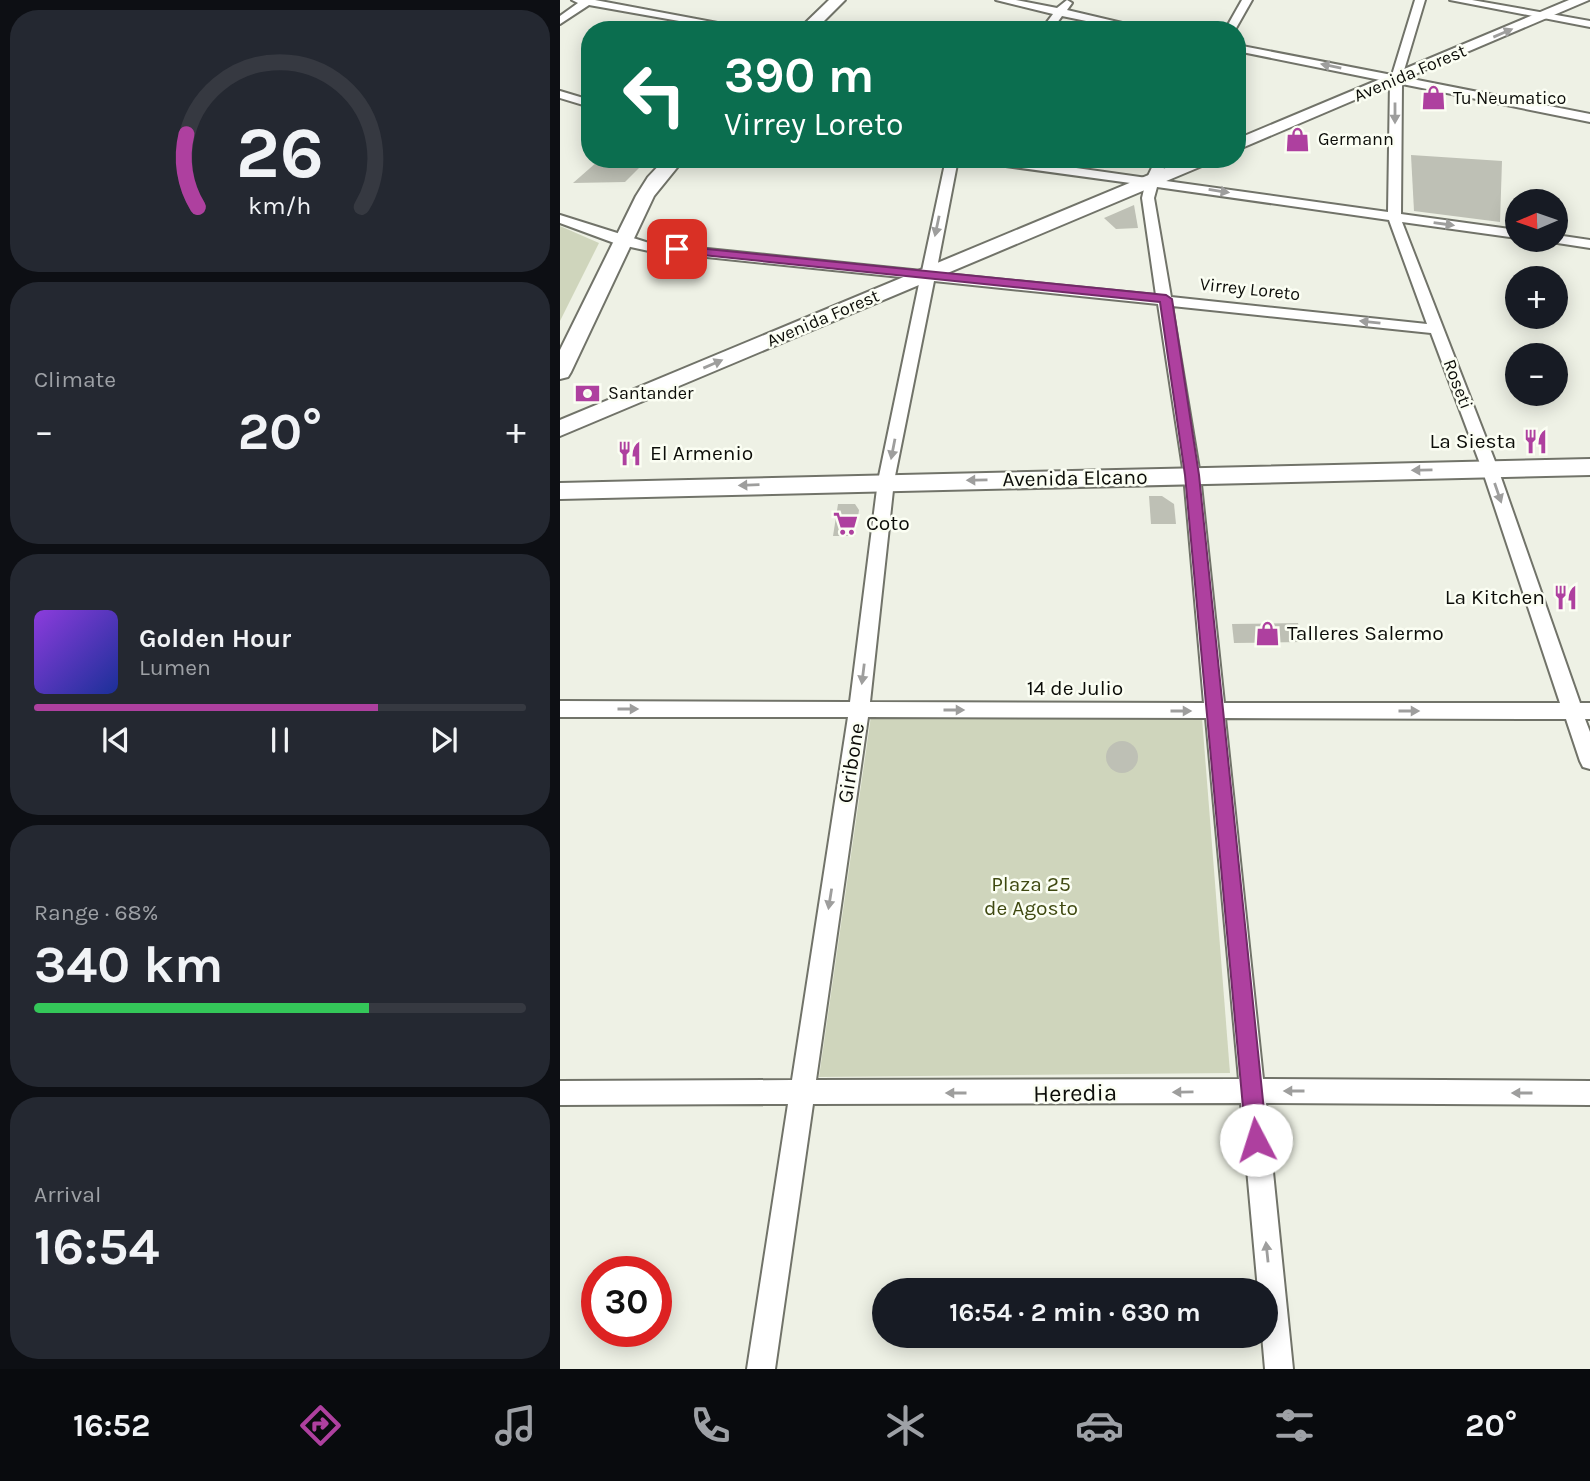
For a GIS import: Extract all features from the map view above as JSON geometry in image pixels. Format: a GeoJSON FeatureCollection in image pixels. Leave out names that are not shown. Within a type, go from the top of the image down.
{"type":"FeatureCollection","features":[{"type":"Feature","properties":{"kind":"main road"},"geometry":{"type":"LineString","coordinates":[[816,21],[838,0]]}},
{"type":"Feature","properties":{"kind":"main road","name":"Avenida Forest"},"geometry":{"type":"LineString","coordinates":[[1246,141],[1582,0]]}},
{"type":"Feature","properties":{"kind":"main road"},"geometry":{"type":"LineString","coordinates":[[560,372],[649,188],[668,168]]}},
{"type":"Feature","properties":{"kind":"main road","name":"Avenida Forest"},"geometry":{"type":"LineString","coordinates":[[560,429],[1182,168]]}},
{"type":"Feature","properties":{"kind":"main road","name":"Avenida Elcano"},"geometry":{"type":"LineString","coordinates":[[560,491],[886,481],[1590,467]]}},
{"type":"Feature","properties":{"kind":"street"},"geometry":{"type":"LineString","coordinates":[[560,21],[584,0],[700,21]]}},
{"type":"Feature","properties":{"kind":"street"},"geometry":{"type":"LineString","coordinates":[[1001,0],[1103,21]]}},
{"type":"Feature","properties":{"kind":"street"},"geometry":{"type":"LineString","coordinates":[[1052,21],[1070,0]]}},
{"type":"Feature","properties":{"kind":"street"},"geometry":{"type":"LineString","coordinates":[[1235,21],[1247,0]]}},
{"type":"Feature","properties":{"kind":"street","name":"Roseti"},"geometry":{"type":"LineString","coordinates":[[1420,0],[1396,79],[1394,217],[1581,711],[1590,761]]}},
{"type":"Feature","properties":{"kind":"street"},"geometry":{"type":"LineString","coordinates":[[1455,0],[1590,24]]}},
{"type":"Feature","properties":{"kind":"street"},"geometry":{"type":"LineString","coordinates":[[1246,50],[1590,118]]}},
{"type":"Feature","properties":{"kind":"street"},"geometry":{"type":"LineString","coordinates":[[560,94],[581,101]]}},
{"type":"Feature","properties":{"kind":"street","name":"Giribone"},"geometry":{"type":"LineString","coordinates":[[761,1369],[859,710],[886,481],[950,168]]}},
{"type":"Feature","properties":{"kind":"street"},"geometry":{"type":"LineString","coordinates":[[1053,168],[1505,232]]}},
{"type":"Feature","properties":{"kind":"street"},"geometry":{"type":"LineString","coordinates":[[1158,168],[1148,198],[1192,475],[1279,1369]]}},
{"type":"Feature","properties":{"kind":"street","name":"Virrey Loreto"},"geometry":{"type":"LineString","coordinates":[[560,219],[622,241],[649,247],[1438,329]]}},
{"type":"Feature","properties":{"kind":"street"},"geometry":{"type":"LineString","coordinates":[[1568,241],[1590,244]]}},
{"type":"Feature","properties":{"kind":"street","name":"14 de Julio"},"geometry":{"type":"LineString","coordinates":[[560,709],[1581,711]]}},
{"type":"Feature","properties":{"kind":"street","name":"Heredia"},"geometry":{"type":"LineString","coordinates":[[560,1093],[1590,1093]]}},
{"type":"Feature","properties":{"kind":"green space"},"geometry":{"type":"Polygon","coordinates":[[[560,226],[599,243],[560,321],[560,226]]]}},
{"type":"Feature","properties":{"kind":"green space","name":"Plaza 25 de Agosto"},"geometry":{"type":"Polygon","coordinates":[[[871,716],[1202,718],[1230,1073],[819,1077],[871,716]]]}},
{"type":"Feature","properties":{"kind":"building"},"geometry":{"type":"Polygon","coordinates":[[[1411,155],[1502,161],[1500,222],[1414,211],[1411,155]]]}},
{"type":"Feature","properties":{"kind":"building"},"geometry":{"type":"Polygon","coordinates":[[[590,168],[639,168],[625,182],[573,183],[590,168]]]}},
{"type":"Feature","properties":{"kind":"building"},"geometry":{"type":"Polygon","coordinates":[[[1134,205],[1138,228],[1116,229],[1104,218],[1134,205]]]}},
{"type":"Feature","properties":{"kind":"building"},"geometry":{"type":"Polygon","coordinates":[[[1149,496],[1162,496],[1174,504],[1176,524],[1151,524],[1149,496]]]}},
{"type":"Feature","properties":{"kind":"building","name":"Coto"},"geometry":{"type":"Polygon","coordinates":[[[838,504],[855,504],[859,510],[855,536],[833,536],[838,504]]]}},
{"type":"Feature","properties":{"kind":"building","name":"Talleres Salermo"},"geometry":{"type":"Polygon","coordinates":[[[1298,623],[1302,642],[1234,643],[1232,624],[1298,623]]]}},
{"type":"Feature","properties":{"kind":"building"},"geometry":{"type":"Polygon","coordinates":[[[1122,741],[1133,746],[1138,757],[1133,768],[1122,773],[1111,768],[1106,757],[1111,746],[1122,741]]]}},
{"type":"Feature","properties":{"kind":"place","name":"Tu Neumatico"},"geometry":{"type":"Point","coordinates":[1433,98]}},
{"type":"Feature","properties":{"kind":"place","name":"Germann"},"geometry":{"type":"Point","coordinates":[1298,139]}},
{"type":"Feature","properties":{"kind":"place","name":"Santander"},"geometry":{"type":"Point","coordinates":[588,393]}},
{"type":"Feature","properties":{"kind":"place","name":"La Siesta"},"geometry":{"type":"Point","coordinates":[1536,441]}},
{"type":"Feature","properties":{"kind":"place","name":"El Armenio"},"geometry":{"type":"Point","coordinates":[630,453]}},
{"type":"Feature","properties":{"kind":"place","name":"Coto"},"geometry":{"type":"Point","coordinates":[846,523]}},
{"type":"Feature","properties":{"kind":"place","name":"La Kitchen"},"geometry":{"type":"Point","coordinates":[1565,597]}},
{"type":"Feature","properties":{"kind":"place","name":"Talleres Salermo"},"geometry":{"type":"Point","coordinates":[1267,633]}},
{"type":"Feature","properties":{"kind":"route"},"geometry":{"type":"LineString","coordinates":[[677,249],[1166,299],[1192,475],[1256,1140]]}}]}
